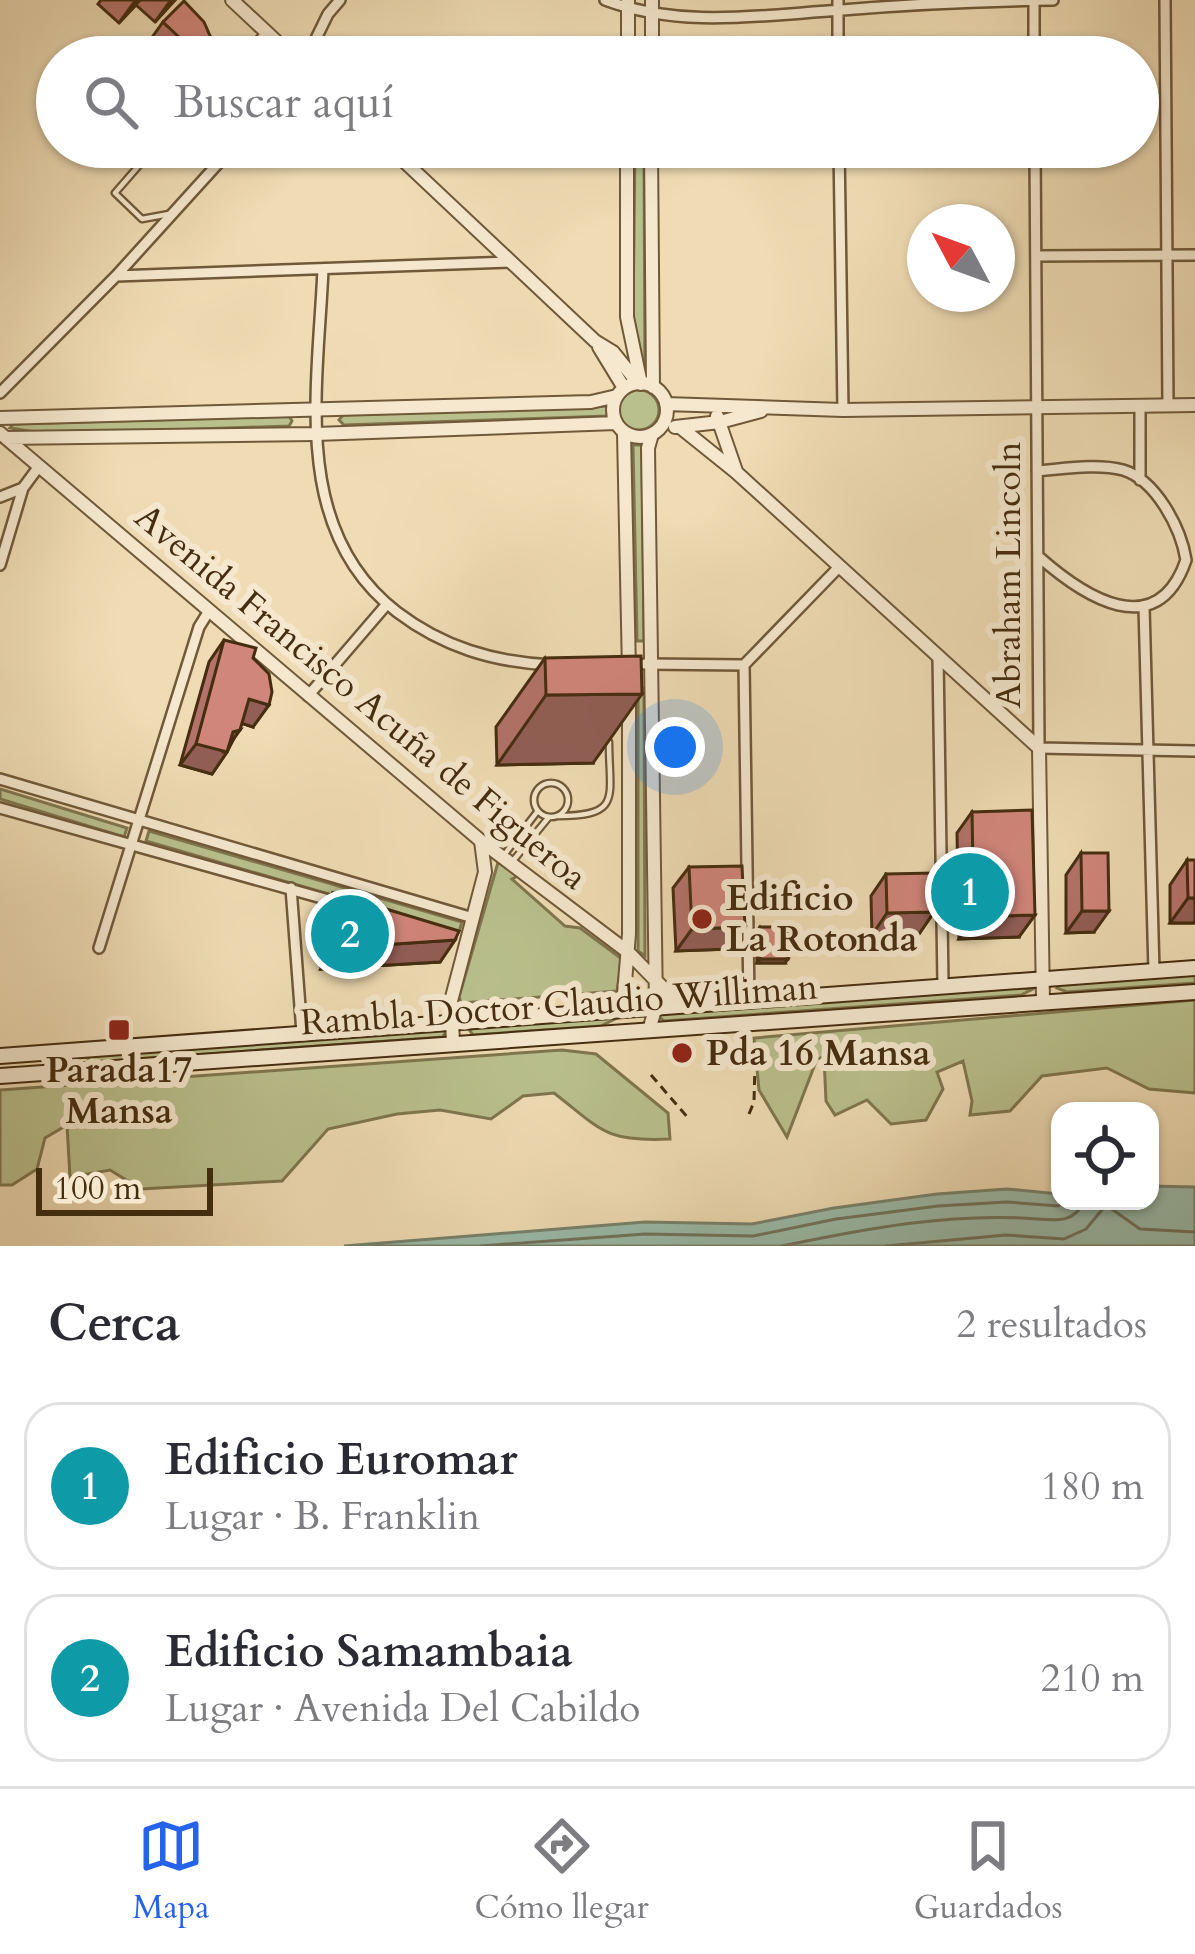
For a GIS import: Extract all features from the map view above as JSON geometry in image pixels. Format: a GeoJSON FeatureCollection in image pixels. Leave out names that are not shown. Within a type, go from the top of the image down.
{"type":"FeatureCollection","features":[{"type":"Feature","properties":{"kind":"main road","name":"Rambla Doctor Claudio Williman"},"geometry":{"type":"LineString","coordinates":[[0,1056],[1195,968]]}},
{"type":"Feature","properties":{"kind":"main road","name":"Rambla Doctor Claudio Williman"},"geometry":{"type":"LineString","coordinates":[[0,1076],[1195,992]]}},
{"type":"Feature","properties":{"kind":"main road"},"geometry":{"type":"LineString","coordinates":[[73,1050],[75,1071]]}},
{"type":"Feature","properties":{"kind":"street"},"geometry":{"type":"LineString","coordinates":[[232,0],[271,36]]}},
{"type":"Feature","properties":{"kind":"street"},"geometry":{"type":"LineString","coordinates":[[317,36],[340,0]]}},
{"type":"Feature","properties":{"kind":"street"},"geometry":{"type":"LineString","coordinates":[[605,0],[734,20],[838,5],[1053,0]]}},
{"type":"Feature","properties":{"kind":"street"},"geometry":{"type":"LineString","coordinates":[[1034,0],[1034,36]]}},
{"type":"Feature","properties":{"kind":"street"},"geometry":{"type":"LineString","coordinates":[[1166,0],[1168,405]]}},
{"type":"Feature","properties":{"kind":"street"},"geometry":{"type":"LineString","coordinates":[[628,4],[628,36]]}},
{"type":"Feature","properties":{"kind":"street"},"geometry":{"type":"LineString","coordinates":[[838,5],[838,36]]}},
{"type":"Feature","properties":{"kind":"street"},"geometry":{"type":"LineString","coordinates":[[0,393],[214,168]]}},
{"type":"Feature","properties":{"kind":"street"},"geometry":{"type":"LineString","coordinates":[[411,168],[595,340],[635,388],[666,404],[843,410],[1195,405]]}},
{"type":"Feature","properties":{"kind":"street"},"geometry":{"type":"LineString","coordinates":[[627,168],[627,317],[635,388]]}},
{"type":"Feature","properties":{"kind":"street"},"geometry":{"type":"LineString","coordinates":[[618,1009],[628,952],[620,428],[613,409],[635,388],[650,168]]}},
{"type":"Feature","properties":{"kind":"street"},"geometry":{"type":"LineString","coordinates":[[839,168],[843,410]]}},
{"type":"Feature","properties":{"kind":"street","name":"Abraham Lincoln"},"geometry":{"type":"LineString","coordinates":[[1035,168],[1042,1002]]}},
{"type":"Feature","properties":{"kind":"street"},"geometry":{"type":"LineString","coordinates":[[1036,256],[1195,255]]}},
{"type":"Feature","properties":{"kind":"street"},"geometry":{"type":"LineString","coordinates":[[116,276],[512,262]]}},
{"type":"Feature","properties":{"kind":"street"},"geometry":{"type":"LineString","coordinates":[[322,269],[316,434],[326,508],[338,543],[370,591],[445,643],[524,664],[569,666]]}},
{"type":"Feature","properties":{"kind":"street"},"geometry":{"type":"LineString","coordinates":[[0,418],[590,402],[635,388]]}},
{"type":"Feature","properties":{"kind":"street"},"geometry":{"type":"LineString","coordinates":[[650,1027],[656,1006],[648,448],[666,404]]}},
{"type":"Feature","properties":{"kind":"street"},"geometry":{"type":"LineString","coordinates":[[1140,406],[1140,480]]}},
{"type":"Feature","properties":{"kind":"street"},"geometry":{"type":"LineString","coordinates":[[707,408],[720,422],[736,472]]}},
{"type":"Feature","properties":{"kind":"street"},"geometry":{"type":"LineString","coordinates":[[3,436],[620,428],[638,437],[768,409]]}},
{"type":"Feature","properties":{"kind":"street"},"geometry":{"type":"LineString","coordinates":[[680,427],[736,472],[1039,748],[1195,751]]}},
{"type":"Feature","properties":{"kind":"street","name":"Avenida Francisco Acuña de Figueroa"},"geometry":{"type":"LineString","coordinates":[[3,436],[481,841],[628,952],[686,1004]]}},
{"type":"Feature","properties":{"kind":"street"},"geometry":{"type":"LineString","coordinates":[[0,566],[22,488],[37,469]]}},
{"type":"Feature","properties":{"kind":"street"},"geometry":{"type":"LineString","coordinates":[[1037,472],[1124,470],[1140,480],[1168,513],[1186,560],[1163,600],[1144,607],[1115,604],[1078,590],[1038,556]]}},
{"type":"Feature","properties":{"kind":"street"},"geometry":{"type":"LineString","coordinates":[[0,496],[22,488]]}},
{"type":"Feature","properties":{"kind":"street"},"geometry":{"type":"LineString","coordinates":[[748,1000],[744,665],[839,567]]}},
{"type":"Feature","properties":{"kind":"street"},"geometry":{"type":"LineString","coordinates":[[308,696],[387,604]]}},
{"type":"Feature","properties":{"kind":"street"},"geometry":{"type":"LineString","coordinates":[[1144,607],[1154,971]]}},
{"type":"Feature","properties":{"kind":"street"},"geometry":{"type":"LineString","coordinates":[[99,948],[199,627],[209,611]]}},
{"type":"Feature","properties":{"kind":"street"},"geometry":{"type":"LineString","coordinates":[[938,657],[943,984]]}},
{"type":"Feature","properties":{"kind":"street"},"geometry":{"type":"LineString","coordinates":[[622,664],[744,665]]}},
{"type":"Feature","properties":{"kind":"street"},"geometry":{"type":"LineString","coordinates":[[0,779],[473,918]]}},
{"type":"Feature","properties":{"kind":"street"},"geometry":{"type":"LineString","coordinates":[[0,808],[357,909]]}},
{"type":"Feature","properties":{"kind":"street"},"geometry":{"type":"LineString","coordinates":[[453,1042],[452,1001],[485,872],[481,841]]}},
{"type":"Feature","properties":{"kind":"street"},"geometry":{"type":"LineString","coordinates":[[291,888],[302,1034]]}},
{"type":"Feature","properties":{"kind":"street"},"geometry":{"type":"LineString","coordinates":[[446,936],[468,944]]}},
{"type":"Feature","properties":{"kind":"lane"},"geometry":{"type":"LineString","coordinates":[[261,36],[266,31]]}},
{"type":"Feature","properties":{"kind":"lane"},"geometry":{"type":"LineString","coordinates":[[137,168],[116,193],[142,219],[171,215]]}},
{"type":"Feature","properties":{"kind":"lane"},"geometry":{"type":"LineString","coordinates":[[508,858],[549,817],[602,812],[609,800],[609,742]]}},
{"type":"Feature","properties":{"kind":"lane"},"geometry":{"type":"LineString","coordinates":[[508,858],[536,816],[538,790],[544,784],[561,786],[568,802],[558,816]]}},
{"type":"Feature","properties":{"kind":"lane"},"geometry":{"type":"LineString","coordinates":[[536,807],[549,817]]}},
{"type":"Feature","properties":{"kind":"path"},"geometry":{"type":"LineString","coordinates":[[749,1114],[755,1062]]}},
{"type":"Feature","properties":{"kind":"path"},"geometry":{"type":"LineString","coordinates":[[651,1075],[689,1118]]}},
{"type":"Feature","properties":{"kind":"green space"},"geometry":{"type":"Polygon","coordinates":[[[635,168],[644,168],[645,377],[633,316],[635,168]]]}},
{"type":"Feature","properties":{"kind":"green space"},"geometry":{"type":"Polygon","coordinates":[[[639,390],[653,396],[659,410],[653,424],[639,430],[625,424],[619,410],[625,396],[639,390]]]}},
{"type":"Feature","properties":{"kind":"green space"},"geometry":{"type":"Polygon","coordinates":[[[607,406],[607,416],[344,425],[339,420],[343,415],[607,406]]]}},
{"type":"Feature","properties":{"kind":"green space"},"geometry":{"type":"Polygon","coordinates":[[[289,416],[289,426],[48,434],[10,428],[13,424],[289,416]]]}},
{"type":"Feature","properties":{"kind":"green space"},"geometry":{"type":"Polygon","coordinates":[[[633,445],[642,445],[644,641],[637,641],[633,445]]]}},
{"type":"Feature","properties":{"kind":"green space"},"geometry":{"type":"Polygon","coordinates":[[[638,688],[644,688],[645,956],[638,951],[638,688]]]}},
{"type":"Feature","properties":{"kind":"green space"},"geometry":{"type":"Polygon","coordinates":[[[0,789],[127,828],[124,837],[0,799],[0,789]]]}},
{"type":"Feature","properties":{"kind":"green space"},"geometry":{"type":"Polygon","coordinates":[[[149,831],[462,922],[459,932],[146,841],[149,831]]]}},
{"type":"Feature","properties":{"kind":"green space"},"geometry":{"type":"Polygon","coordinates":[[[499,859],[518,876],[512,879],[565,926],[580,928],[622,959],[617,991],[461,1003],[499,859]]]}},
{"type":"Feature","properties":{"kind":"green space"},"geometry":{"type":"Polygon","coordinates":[[[1195,974],[1195,983],[1067,992],[1057,988],[1059,985],[1195,974]]]}},
{"type":"Feature","properties":{"kind":"green space"},"geometry":{"type":"Polygon","coordinates":[[[1020,987],[1031,990],[1021,995],[664,1021],[659,1017],[662,1012],[1020,987]]]}},
{"type":"Feature","properties":{"kind":"green space"},"geometry":{"type":"Polygon","coordinates":[[[1195,1000],[1195,1093],[1149,1089],[1107,1068],[1042,1076],[1010,1111],[970,1115],[972,1101],[963,1061],[937,1072],[943,1089],[926,1120],[891,1124],[867,1100],[835,1115],[826,1101],[824,1057],[817,1059],[787,1137],[759,1090],[754,1038],[1195,1000]]]}},
{"type":"Feature","properties":{"kind":"green space"},"geometry":{"type":"Polygon","coordinates":[[[619,1017],[601,1026],[473,1035],[470,1031],[473,1026],[619,1017]]]}},
{"type":"Feature","properties":{"kind":"green space"},"geometry":{"type":"Polygon","coordinates":[[[443,1028],[443,1037],[97,1062],[85,1057],[443,1028]]]}},
{"type":"Feature","properties":{"kind":"green space"},"geometry":{"type":"Polygon","coordinates":[[[562,1050],[596,1054],[668,1113],[670,1139],[618,1136],[554,1093],[523,1096],[491,1119],[440,1110],[328,1129],[282,1181],[141,1189],[110,1170],[70,1177],[67,1125],[45,1138],[37,1169],[12,1185],[0,1185],[0,1090],[562,1050]]]}},
{"type":"Feature","properties":{"kind":"water"},"geometry":{"type":"Polygon","coordinates":[[[1159,1186],[1195,1187],[1195,1246],[344,1246],[645,1222],[752,1224],[834,1208],[1007,1189],[1051,1193],[1051,1210],[1159,1210],[1159,1186]]]}},
{"type":"Feature","properties":{"kind":"building"},"geometry":{"type":"Polygon","coordinates":[[[184,1],[210,36],[178,36],[163,22],[184,1]]]}},
{"type":"Feature","properties":{"kind":"building"},"geometry":{"type":"Polygon","coordinates":[[[224,640],[256,648],[253,658],[269,674],[272,692],[269,705],[249,699],[227,752],[196,744],[224,640]]]}},
{"type":"Feature","properties":{"kind":"building"},"geometry":{"type":"Polygon","coordinates":[[[641,656],[642,694],[546,695],[545,658],[641,656]]]}},
{"type":"Feature","properties":{"kind":"building"},"geometry":{"type":"Polygon","coordinates":[[[1032,810],[1035,915],[974,917],[972,812],[1032,810]]]}},
{"type":"Feature","properties":{"kind":"building"},"geometry":{"type":"Polygon","coordinates":[[[1081,853],[1108,853],[1109,911],[1082,911],[1081,853]]]}},
{"type":"Feature","properties":{"kind":"building"},"geometry":{"type":"Polygon","coordinates":[[[1187,860],[1195,860],[1195,898],[1188,898],[1187,860]]]}},
{"type":"Feature","properties":{"kind":"building"},"geometry":{"type":"Polygon","coordinates":[[[742,866],[745,927],[692,929],[689,867],[742,866]]]}},
{"type":"Feature","properties":{"kind":"building"},"geometry":{"type":"Polygon","coordinates":[[[934,873],[934,912],[887,913],[886,874],[934,873]]]}},
{"type":"Feature","properties":{"kind":"building"},"geometry":{"type":"Polygon","coordinates":[[[333,893],[459,931],[455,940],[336,948],[333,893]]]}},
{"type":"Feature","properties":{"kind":"building"},"geometry":{"type":"Polygon","coordinates":[[[760,927],[788,927],[788,959],[760,959],[760,927]]]}},
{"type":"Feature","properties":{"kind":"place","name":"Edificio Euromar"},"geometry":{"type":"Point","coordinates":[970,892]}},
{"type":"Feature","properties":{"kind":"place","name":"Edificio La Rotonda"},"geometry":{"type":"Point","coordinates":[702,919]}},
{"type":"Feature","properties":{"kind":"place","name":"Edificio Samambaia"},"geometry":{"type":"Point","coordinates":[350,934]}},
{"type":"Feature","properties":{"kind":"place","name":"Parada17 Mansa"},"geometry":{"type":"Point","coordinates":[119,1030]}},
{"type":"Feature","properties":{"kind":"place","name":"Pda 16 Mansa"},"geometry":{"type":"Point","coordinates":[682,1053]}}]}
